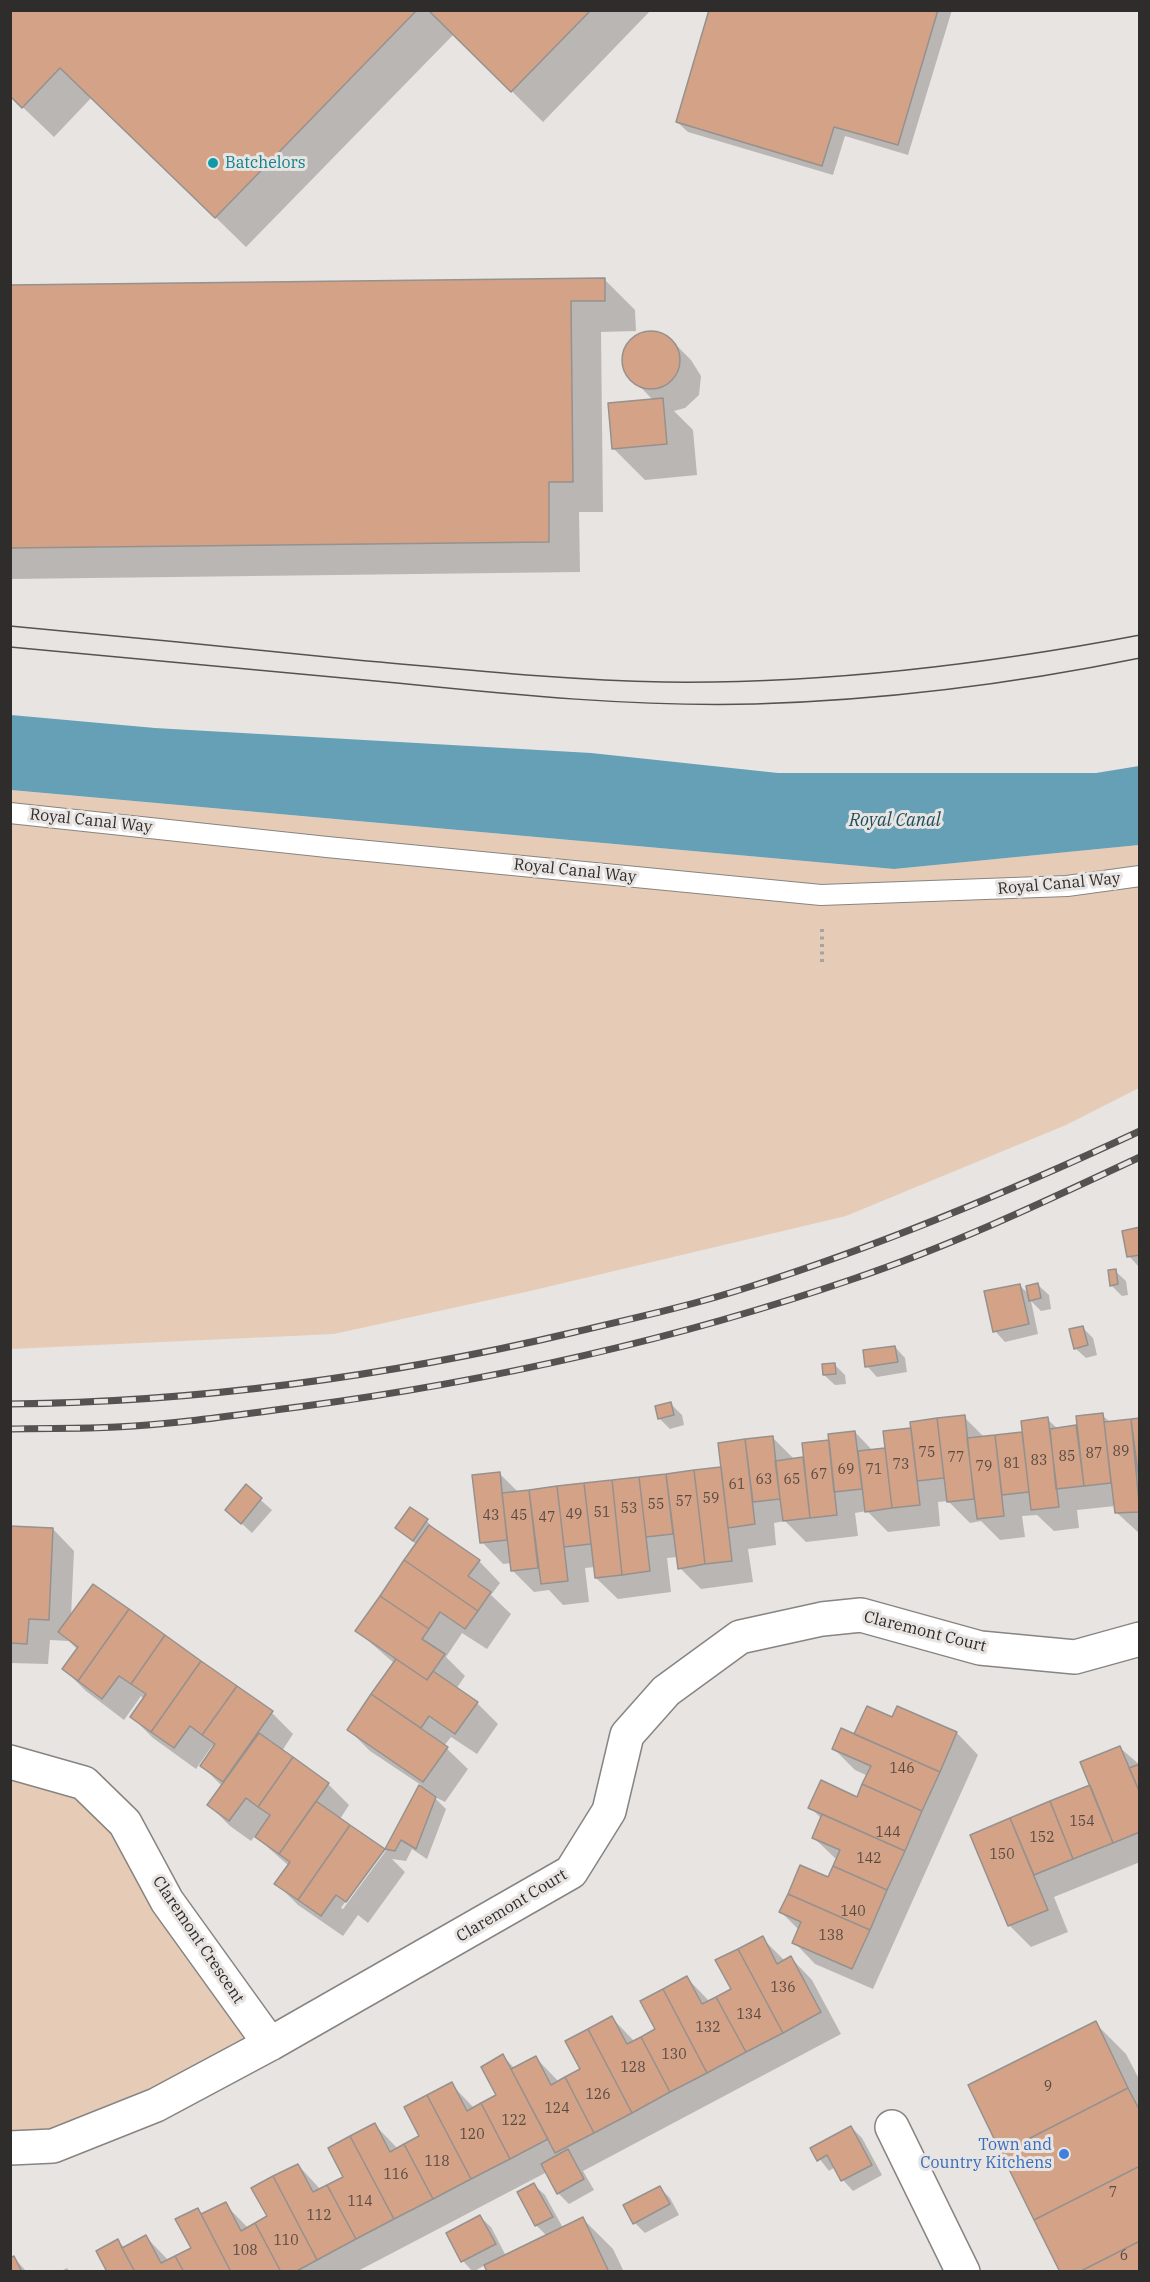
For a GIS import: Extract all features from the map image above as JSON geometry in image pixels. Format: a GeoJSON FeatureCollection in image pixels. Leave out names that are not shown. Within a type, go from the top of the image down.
{"type":"FeatureCollection","features":[{"type":"Feature","properties":{"kind":"street","name":"Claremont Court"},"geometry":{"type":"LineString","coordinates":[[10,2148],[53,2146],[156,2105],[270,2044],[571,1872],[609,1811],[627,1735],[666,1691],[740,1637],[822,1619],[861,1615],[980,1648],[1075,1657],[1140,1639]]}},
{"type":"Feature","properties":{"kind":"street","name":"Claremont Crescent"},"geometry":{"type":"LineString","coordinates":[[10,1762],[84,1783],[125,1823],[167,1901],[270,2044]]}},
{"type":"Feature","properties":{"kind":"street"},"geometry":{"type":"LineString","coordinates":[[892,2127],[963,2271]]}},
{"type":"Feature","properties":{"kind":"lane","name":"Royal Canal Way"},"geometry":{"type":"LineString","coordinates":[[10,813],[327,847],[821,895],[1067,886],[1140,876]]}},
{"type":"Feature","properties":{"kind":"shaded area"},"geometry":{"type":"Polygon","coordinates":[[[10,790],[894,869],[1139,845],[1139,1088],[1066,1125],[846,1216],[530,1291],[334,1334],[11,1349],[10,790]]]}},
{"type":"Feature","properties":{"kind":"shaded area"},"geometry":{"type":"Polygon","coordinates":[[[11,1763],[84,1784],[270,2044],[11,2147],[11,1763]]]}},
{"type":"Feature","properties":{"kind":"water","name":"Royal Canal"},"geometry":{"type":"Polygon","coordinates":[[[11,715],[155,728],[591,753],[778,773],[1096,773],[1139,766],[1139,845],[894,869],[11,790],[11,715]]]}},
{"type":"Feature","properties":{"kind":"building","name":"Batchelors"},"geometry":{"type":"Polygon","coordinates":[[[10,10],[417,10],[215,218],[60,68],[22,108],[10,96],[10,10]]]}},
{"type":"Feature","properties":{"kind":"building"},"geometry":{"type":"Polygon","coordinates":[[[428,10],[591,10],[511,92],[428,10]]]}},
{"type":"Feature","properties":{"kind":"building"},"geometry":{"type":"Polygon","coordinates":[[[709,10],[938,10],[898,145],[834,127],[822,166],[676,122],[709,10]]]}},
{"type":"Feature","properties":{"kind":"building"},"geometry":{"type":"Polygon","coordinates":[[[605,278],[605,301],[571,301],[573,482],[549,482],[549,542],[10,548],[10,285],[605,278]]]}},
{"type":"Feature","properties":{"kind":"building"},"geometry":{"type":"Polygon","coordinates":[[[645,331],[657,331],[672,339],[680,354],[680,366],[672,381],[657,389],[645,389],[630,381],[622,366],[622,354],[630,339],[645,331]]]}},
{"type":"Feature","properties":{"kind":"building"},"geometry":{"type":"Polygon","coordinates":[[[663,398],[667,444],[612,449],[608,403],[663,398]]]}},
{"type":"Feature","properties":{"kind":"building"},"geometry":{"type":"Polygon","coordinates":[[[1140,1227],[1140,1255],[1127,1257],[1122,1231],[1140,1227]]]}},
{"type":"Feature","properties":{"kind":"building"},"geometry":{"type":"Polygon","coordinates":[[[1116,1269],[1118,1284],[1110,1286],[1108,1270],[1116,1269]]]}},
{"type":"Feature","properties":{"kind":"building"},"geometry":{"type":"Polygon","coordinates":[[[1038,1283],[1041,1298],[1029,1301],[1026,1286],[1038,1283]]]}},
{"type":"Feature","properties":{"kind":"building"},"geometry":{"type":"Polygon","coordinates":[[[1020,1284],[1029,1324],[993,1332],[984,1291],[1020,1284]]]}},
{"type":"Feature","properties":{"kind":"building"},"geometry":{"type":"Polygon","coordinates":[[[1083,1326],[1088,1345],[1074,1349],[1069,1329],[1083,1326]]]}},
{"type":"Feature","properties":{"kind":"building"},"geometry":{"type":"Polygon","coordinates":[[[895,1346],[898,1362],[865,1367],[863,1350],[895,1346]]]}},
{"type":"Feature","properties":{"kind":"building"},"geometry":{"type":"Polygon","coordinates":[[[835,1363],[836,1374],[823,1375],[822,1364],[835,1363]]]}},
{"type":"Feature","properties":{"kind":"building"},"geometry":{"type":"Polygon","coordinates":[[[671,1402],[674,1415],[658,1419],[655,1406],[671,1402]]]}},
{"type":"Feature","properties":{"kind":"building"},"geometry":{"type":"Polygon","coordinates":[[[1103,1413],[1111,1483],[1084,1486],[1076,1416],[1103,1413]]]}},
{"type":"Feature","properties":{"kind":"building"},"geometry":{"type":"Polygon","coordinates":[[[965,1415],[974,1499],[947,1502],[937,1418],[965,1415]]]}},
{"type":"Feature","properties":{"kind":"building"},"geometry":{"type":"Polygon","coordinates":[[[1048,1417],[1059,1507],[1031,1510],[1021,1421],[1048,1417]]]}},
{"type":"Feature","properties":{"kind":"building"},"geometry":{"type":"Polygon","coordinates":[[[937,1418],[944,1478],[917,1481],[910,1422],[937,1418]]]}},
{"type":"Feature","properties":{"kind":"building"},"geometry":{"type":"Polygon","coordinates":[[[1140,1418],[1140,1488],[1131,1419],[1140,1418]]]}},
{"type":"Feature","properties":{"kind":"building"},"geometry":{"type":"Polygon","coordinates":[[[1131,1419],[1140,1512],[1115,1513],[1104,1422],[1131,1419]]]}},
{"type":"Feature","properties":{"kind":"building"},"geometry":{"type":"Polygon","coordinates":[[[1076,1425],[1084,1486],[1056,1489],[1050,1429],[1076,1425]]]}},
{"type":"Feature","properties":{"kind":"building"},"geometry":{"type":"Polygon","coordinates":[[[911,1428],[920,1505],[892,1508],[883,1431],[911,1428]]]}},
{"type":"Feature","properties":{"kind":"building"},"geometry":{"type":"Polygon","coordinates":[[[855,1431],[862,1489],[834,1492],[828,1434],[855,1431]]]}},
{"type":"Feature","properties":{"kind":"building"},"geometry":{"type":"Polygon","coordinates":[[[1022,1432],[1029,1492],[1002,1495],[995,1435],[1022,1432]]]}},
{"type":"Feature","properties":{"kind":"building"},"geometry":{"type":"Polygon","coordinates":[[[995,1435],[1004,1516],[977,1519],[967,1438],[995,1435]]]}},
{"type":"Feature","properties":{"kind":"building"},"geometry":{"type":"Polygon","coordinates":[[[773,1436],[780,1499],[753,1502],[745,1439],[773,1436]]]}},
{"type":"Feature","properties":{"kind":"building"},"geometry":{"type":"Polygon","coordinates":[[[745,1439],[755,1524],[728,1528],[718,1443],[745,1439]]]}},
{"type":"Feature","properties":{"kind":"building"},"geometry":{"type":"Polygon","coordinates":[[[829,1440],[837,1515],[810,1518],[802,1443],[829,1440]]]}},
{"type":"Feature","properties":{"kind":"building"},"geometry":{"type":"Polygon","coordinates":[[[885,1448],[892,1508],[865,1512],[858,1451],[885,1448]]]}},
{"type":"Feature","properties":{"kind":"building"},"geometry":{"type":"Polygon","coordinates":[[[803,1457],[810,1518],[783,1521],[775,1461],[803,1457]]]}},
{"type":"Feature","properties":{"kind":"building"},"geometry":{"type":"Polygon","coordinates":[[[721,1467],[732,1561],[705,1564],[694,1470],[721,1467]]]}},
{"type":"Feature","properties":{"kind":"building"},"geometry":{"type":"Polygon","coordinates":[[[694,1470],[705,1564],[678,1569],[666,1474],[694,1470]]]}},
{"type":"Feature","properties":{"kind":"building"},"geometry":{"type":"Polygon","coordinates":[[[500,1472],[507,1540],[480,1543],[472,1475],[500,1472]]]}},
{"type":"Feature","properties":{"kind":"building"},"geometry":{"type":"Polygon","coordinates":[[[666,1474],[673,1534],[646,1537],[639,1477],[666,1474]]]}},
{"type":"Feature","properties":{"kind":"building"},"geometry":{"type":"Polygon","coordinates":[[[639,1477],[650,1571],[622,1575],[612,1480],[639,1477]]]}},
{"type":"Feature","properties":{"kind":"building"},"geometry":{"type":"Polygon","coordinates":[[[612,1480],[622,1575],[595,1578],[584,1483],[612,1480]]]}},
{"type":"Feature","properties":{"kind":"building"},"geometry":{"type":"Polygon","coordinates":[[[584,1483],[591,1544],[564,1547],[557,1486],[584,1483]]]}},
{"type":"Feature","properties":{"kind":"building"},"geometry":{"type":"Polygon","coordinates":[[[246,1484],[262,1498],[241,1524],[225,1510],[246,1484]]]}},
{"type":"Feature","properties":{"kind":"building"},"geometry":{"type":"Polygon","coordinates":[[[557,1486],[568,1581],[541,1584],[529,1490],[557,1486]]]}},
{"type":"Feature","properties":{"kind":"building"},"geometry":{"type":"Polygon","coordinates":[[[529,1490],[538,1568],[511,1571],[502,1493],[529,1490]]]}},
{"type":"Feature","properties":{"kind":"building"},"geometry":{"type":"Polygon","coordinates":[[[410,1507],[428,1519],[413,1541],[395,1528],[410,1507]]]}},
{"type":"Feature","properties":{"kind":"building"},"geometry":{"type":"Polygon","coordinates":[[[429,1525],[480,1560],[468,1576],[491,1592],[478,1611],[404,1560],[429,1525]]]}},
{"type":"Feature","properties":{"kind":"building"},"geometry":{"type":"Polygon","coordinates":[[[10,1526],[53,1528],[49,1620],[29,1619],[27,1644],[10,1643],[10,1526]]]}},
{"type":"Feature","properties":{"kind":"building"},"geometry":{"type":"Polygon","coordinates":[[[404,1560],[478,1611],[465,1629],[440,1612],[429,1629],[380,1596],[404,1560]]]}},
{"type":"Feature","properties":{"kind":"building"},"geometry":{"type":"Polygon","coordinates":[[[93,1584],[129,1609],[78,1681],[62,1669],[78,1647],[58,1632],[93,1584]]]}},
{"type":"Feature","properties":{"kind":"building"},"geometry":{"type":"Polygon","coordinates":[[[380,1596],[429,1629],[422,1639],[445,1654],[427,1680],[355,1631],[380,1596]]]}},
{"type":"Feature","properties":{"kind":"building"},"geometry":{"type":"Polygon","coordinates":[[[129,1609],[165,1635],[131,1684],[119,1676],[102,1699],[78,1681],[129,1609]]]}},
{"type":"Feature","properties":{"kind":"building"},"geometry":{"type":"Polygon","coordinates":[[[165,1635],[201,1661],[151,1732],[130,1717],[146,1694],[131,1684],[165,1635]]]}},
{"type":"Feature","properties":{"kind":"building"},"geometry":{"type":"Polygon","coordinates":[[[396,1659],[427,1680],[433,1671],[478,1702],[455,1734],[429,1716],[421,1728],[371,1694],[396,1659]]]}},
{"type":"Feature","properties":{"kind":"building"},"geometry":{"type":"Polygon","coordinates":[[[201,1661],[237,1686],[202,1735],[190,1726],[174,1748],[151,1732],[201,1661]]]}},
{"type":"Feature","properties":{"kind":"building"},"geometry":{"type":"Polygon","coordinates":[[[237,1686],[273,1711],[223,1782],[200,1766],[215,1744],[202,1735],[237,1686]]]}},
{"type":"Feature","properties":{"kind":"building"},"geometry":{"type":"Polygon","coordinates":[[[371,1694],[448,1747],[423,1782],[347,1730],[371,1694]]]}},
{"type":"Feature","properties":{"kind":"building"},"geometry":{"type":"Polygon","coordinates":[[[867,1706],[892,1717],[897,1706],[957,1732],[940,1772],[854,1734],[867,1706]]]}},
{"type":"Feature","properties":{"kind":"building"},"geometry":{"type":"Polygon","coordinates":[[[841,1728],[940,1772],[922,1811],[862,1784],[871,1766],[832,1749],[841,1728]]]}},
{"type":"Feature","properties":{"kind":"building"},"geometry":{"type":"Polygon","coordinates":[[[259,1733],[293,1757],[258,1807],[246,1798],[229,1821],[207,1805],[259,1733]]]}},
{"type":"Feature","properties":{"kind":"building"},"geometry":{"type":"Polygon","coordinates":[[[1120,1746],[1140,1793],[1140,1832],[1113,1843],[1080,1762],[1120,1746]]]}},
{"type":"Feature","properties":{"kind":"building"},"geometry":{"type":"Polygon","coordinates":[[[293,1757],[329,1783],[279,1854],[255,1837],[270,1815],[258,1807],[293,1757]]]}},
{"type":"Feature","properties":{"kind":"building"},"geometry":{"type":"Polygon","coordinates":[[[1140,1764],[1140,1793],[1129,1768],[1140,1764]]]}},
{"type":"Feature","properties":{"kind":"building"},"geometry":{"type":"Polygon","coordinates":[[[821,1780],[857,1797],[862,1784],[922,1811],[905,1851],[808,1808],[821,1780]]]}},
{"type":"Feature","properties":{"kind":"building"},"geometry":{"type":"Polygon","coordinates":[[[419,1785],[436,1797],[416,1849],[401,1840],[395,1851],[385,1849],[419,1785]]]}},
{"type":"Feature","properties":{"kind":"building"},"geometry":{"type":"Polygon","coordinates":[[[1090,1785],[1113,1843],[1073,1859],[1050,1801],[1090,1785]]]}},
{"type":"Feature","properties":{"kind":"building"},"geometry":{"type":"Polygon","coordinates":[[[316,1801],[350,1825],[298,1900],[274,1884],[290,1862],[279,1854],[316,1801]]]}},
{"type":"Feature","properties":{"kind":"building"},"geometry":{"type":"Polygon","coordinates":[[[1050,1801],[1073,1859],[1034,1875],[1010,1818],[1050,1801]]]}},
{"type":"Feature","properties":{"kind":"building"},"geometry":{"type":"Polygon","coordinates":[[[822,1814],[905,1851],[887,1890],[833,1866],[840,1850],[812,1838],[822,1814]]]}},
{"type":"Feature","properties":{"kind":"building"},"geometry":{"type":"Polygon","coordinates":[[[1010,1818],[1048,1910],[1008,1926],[970,1835],[1010,1818]]]}},
{"type":"Feature","properties":{"kind":"building"},"geometry":{"type":"Polygon","coordinates":[[[350,1825],[385,1849],[346,1902],[336,1895],[321,1916],[298,1900],[350,1825]]]}},
{"type":"Feature","properties":{"kind":"building"},"geometry":{"type":"Polygon","coordinates":[[[800,1865],[828,1877],[833,1866],[887,1890],[870,1930],[788,1894],[800,1865]]]}},
{"type":"Feature","properties":{"kind":"building"},"geometry":{"type":"Polygon","coordinates":[[[788,1894],[870,1930],[852,1969],[792,1943],[801,1922],[779,1912],[788,1894]]]}},
{"type":"Feature","properties":{"kind":"building"},"geometry":{"type":"Polygon","coordinates":[[[763,1936],[777,1964],[791,1956],[821,2012],[783,2033],[738,1949],[763,1936]]]}},
{"type":"Feature","properties":{"kind":"building"},"geometry":{"type":"Polygon","coordinates":[[[738,1949],[783,2033],[746,2052],[716,1997],[731,1989],[715,1960],[738,1949]]]}},
{"type":"Feature","properties":{"kind":"building"},"geometry":{"type":"Polygon","coordinates":[[[687,1976],[702,2004],[716,1997],[746,2052],[707,2073],[663,1989],[687,1976]]]}},
{"type":"Feature","properties":{"kind":"building"},"geometry":{"type":"Polygon","coordinates":[[[663,1989],[707,2073],[670,2092],[641,2037],[655,2029],[640,2001],[663,1989]]]}},
{"type":"Feature","properties":{"kind":"building"},"geometry":{"type":"Polygon","coordinates":[[[612,2016],[627,2044],[641,2037],[670,2092],[632,2113],[588,2029],[612,2016]]]}},
{"type":"Feature","properties":{"kind":"building"},"geometry":{"type":"Polygon","coordinates":[[[1096,2021],[1128,2088],[1001,2153],[968,2085],[1096,2021]]]}},
{"type":"Feature","properties":{"kind":"building"},"geometry":{"type":"Polygon","coordinates":[[[588,2029],[632,2113],[594,2133],[565,2077],[580,2069],[565,2041],[588,2029]]]}},
{"type":"Feature","properties":{"kind":"building"},"geometry":{"type":"Polygon","coordinates":[[[503,2054],[548,2139],[510,2159],[481,2103],[496,2095],[481,2067],[503,2054]]]}},
{"type":"Feature","properties":{"kind":"building"},"geometry":{"type":"Polygon","coordinates":[[[536,2056],[551,2085],[565,2077],[594,2133],[555,2153],[511,2069],[536,2056]]]}},
{"type":"Feature","properties":{"kind":"building"},"geometry":{"type":"Polygon","coordinates":[[[452,2082],[467,2111],[481,2103],[510,2159],[471,2179],[427,2095],[452,2082]]]}},
{"type":"Feature","properties":{"kind":"building"},"geometry":{"type":"Polygon","coordinates":[[[1128,2088],[1140,2111],[1140,2166],[1034,2220],[1001,2153],[1128,2088]]]}},
{"type":"Feature","properties":{"kind":"building"},"geometry":{"type":"Polygon","coordinates":[[[427,2095],[471,2179],[433,2199],[404,2144],[419,2136],[404,2107],[427,2095]]]}},
{"type":"Feature","properties":{"kind":"building"},"geometry":{"type":"Polygon","coordinates":[[[375,2123],[390,2152],[404,2144],[433,2199],[394,2219],[350,2136],[375,2123]]]}},
{"type":"Feature","properties":{"kind":"building"},"geometry":{"type":"Polygon","coordinates":[[[851,2126],[872,2165],[841,2181],[827,2155],[817,2161],[810,2148],[851,2126]]]}},
{"type":"Feature","properties":{"kind":"building"},"geometry":{"type":"Polygon","coordinates":[[[350,2136],[394,2219],[356,2239],[327,2185],[343,2177],[328,2148],[350,2136]]]}},
{"type":"Feature","properties":{"kind":"building"},"geometry":{"type":"Polygon","coordinates":[[[568,2149],[584,2179],[557,2194],[541,2164],[568,2149]]]}},
{"type":"Feature","properties":{"kind":"building"},"geometry":{"type":"Polygon","coordinates":[[[298,2164],[313,2192],[327,2185],[356,2239],[317,2260],[273,2176],[298,2164]]]}},
{"type":"Feature","properties":{"kind":"building"},"geometry":{"type":"Polygon","coordinates":[[[1140,2166],[1140,2241],[1079,2272],[1060,2272],[1034,2220],[1140,2166]]]}},
{"type":"Feature","properties":{"kind":"building"},"geometry":{"type":"Polygon","coordinates":[[[273,2176],[317,2260],[295,2272],[281,2272],[255,2223],[267,2216],[251,2188],[273,2176]]]}},
{"type":"Feature","properties":{"kind":"building"},"geometry":{"type":"Polygon","coordinates":[[[534,2183],[553,2217],[535,2226],[517,2192],[534,2183]]]}},
{"type":"Feature","properties":{"kind":"building"},"geometry":{"type":"Polygon","coordinates":[[[660,2186],[670,2204],[633,2224],[623,2205],[660,2186]]]}},
{"type":"Feature","properties":{"kind":"building"},"geometry":{"type":"Polygon","coordinates":[[[226,2202],[241,2231],[255,2223],[281,2272],[231,2272],[201,2214],[226,2202]]]}},
{"type":"Feature","properties":{"kind":"building"},"geometry":{"type":"Polygon","coordinates":[[[198,2208],[231,2272],[184,2272],[175,2256],[191,2248],[175,2219],[198,2208]]]}},
{"type":"Feature","properties":{"kind":"building"},"geometry":{"type":"Polygon","coordinates":[[[480,2215],[496,2244],[461,2262],[446,2233],[480,2215]]]}},
{"type":"Feature","properties":{"kind":"building"},"geometry":{"type":"Polygon","coordinates":[[[583,2217],[609,2272],[487,2272],[484,2265],[583,2217]]]}},
{"type":"Feature","properties":{"kind":"building"},"geometry":{"type":"Polygon","coordinates":[[[146,2235],[161,2263],[175,2256],[184,2272],[135,2272],[122,2248],[146,2235]]]}},
{"type":"Feature","properties":{"kind":"building"},"geometry":{"type":"Polygon","coordinates":[[[118,2239],[135,2272],[107,2272],[96,2251],[118,2239]]]}},
{"type":"Feature","properties":{"kind":"building"},"geometry":{"type":"Polygon","coordinates":[[[1140,2241],[1140,2272],[1079,2272],[1140,2241]]]}},
{"type":"Feature","properties":{"kind":"building"},"geometry":{"type":"Polygon","coordinates":[[[14,2256],[22,2272],[10,2272],[10,2258],[14,2256]]]}},
{"type":"Feature","properties":{"kind":"tram line"},"geometry":{"type":"LineString","coordinates":[[10,626],[472,670],[587,679],[664,682],[784,680],[903,671],[963,664],[1140,635]]}},
{"type":"Feature","properties":{"kind":"tram line"},"geometry":{"type":"LineString","coordinates":[[10,647],[531,696],[665,704],[755,704],[900,695],[1045,676],[1140,658]]}},
{"type":"Feature","properties":{"kind":"railway"},"geometry":{"type":"LineString","coordinates":[[10,1404],[153,1398],[295,1384],[436,1362],[642,1316],[730,1293],[802,1270],[900,1234],[996,1195],[1140,1131]]}},
{"type":"Feature","properties":{"kind":"railway"},"geometry":{"type":"LineString","coordinates":[[10,1429],[116,1427],[230,1416],[439,1385],[578,1357],[716,1322],[890,1266],[998,1222],[1140,1157]]}},
{"type":"Feature","properties":{"kind":"place","name":"Batchelors"},"geometry":{"type":"Point","coordinates":[213,163]}},
{"type":"Feature","properties":{"kind":"place","name":"Town and Country Kitchens"},"geometry":{"type":"Point","coordinates":[1064,2154]}}]}
